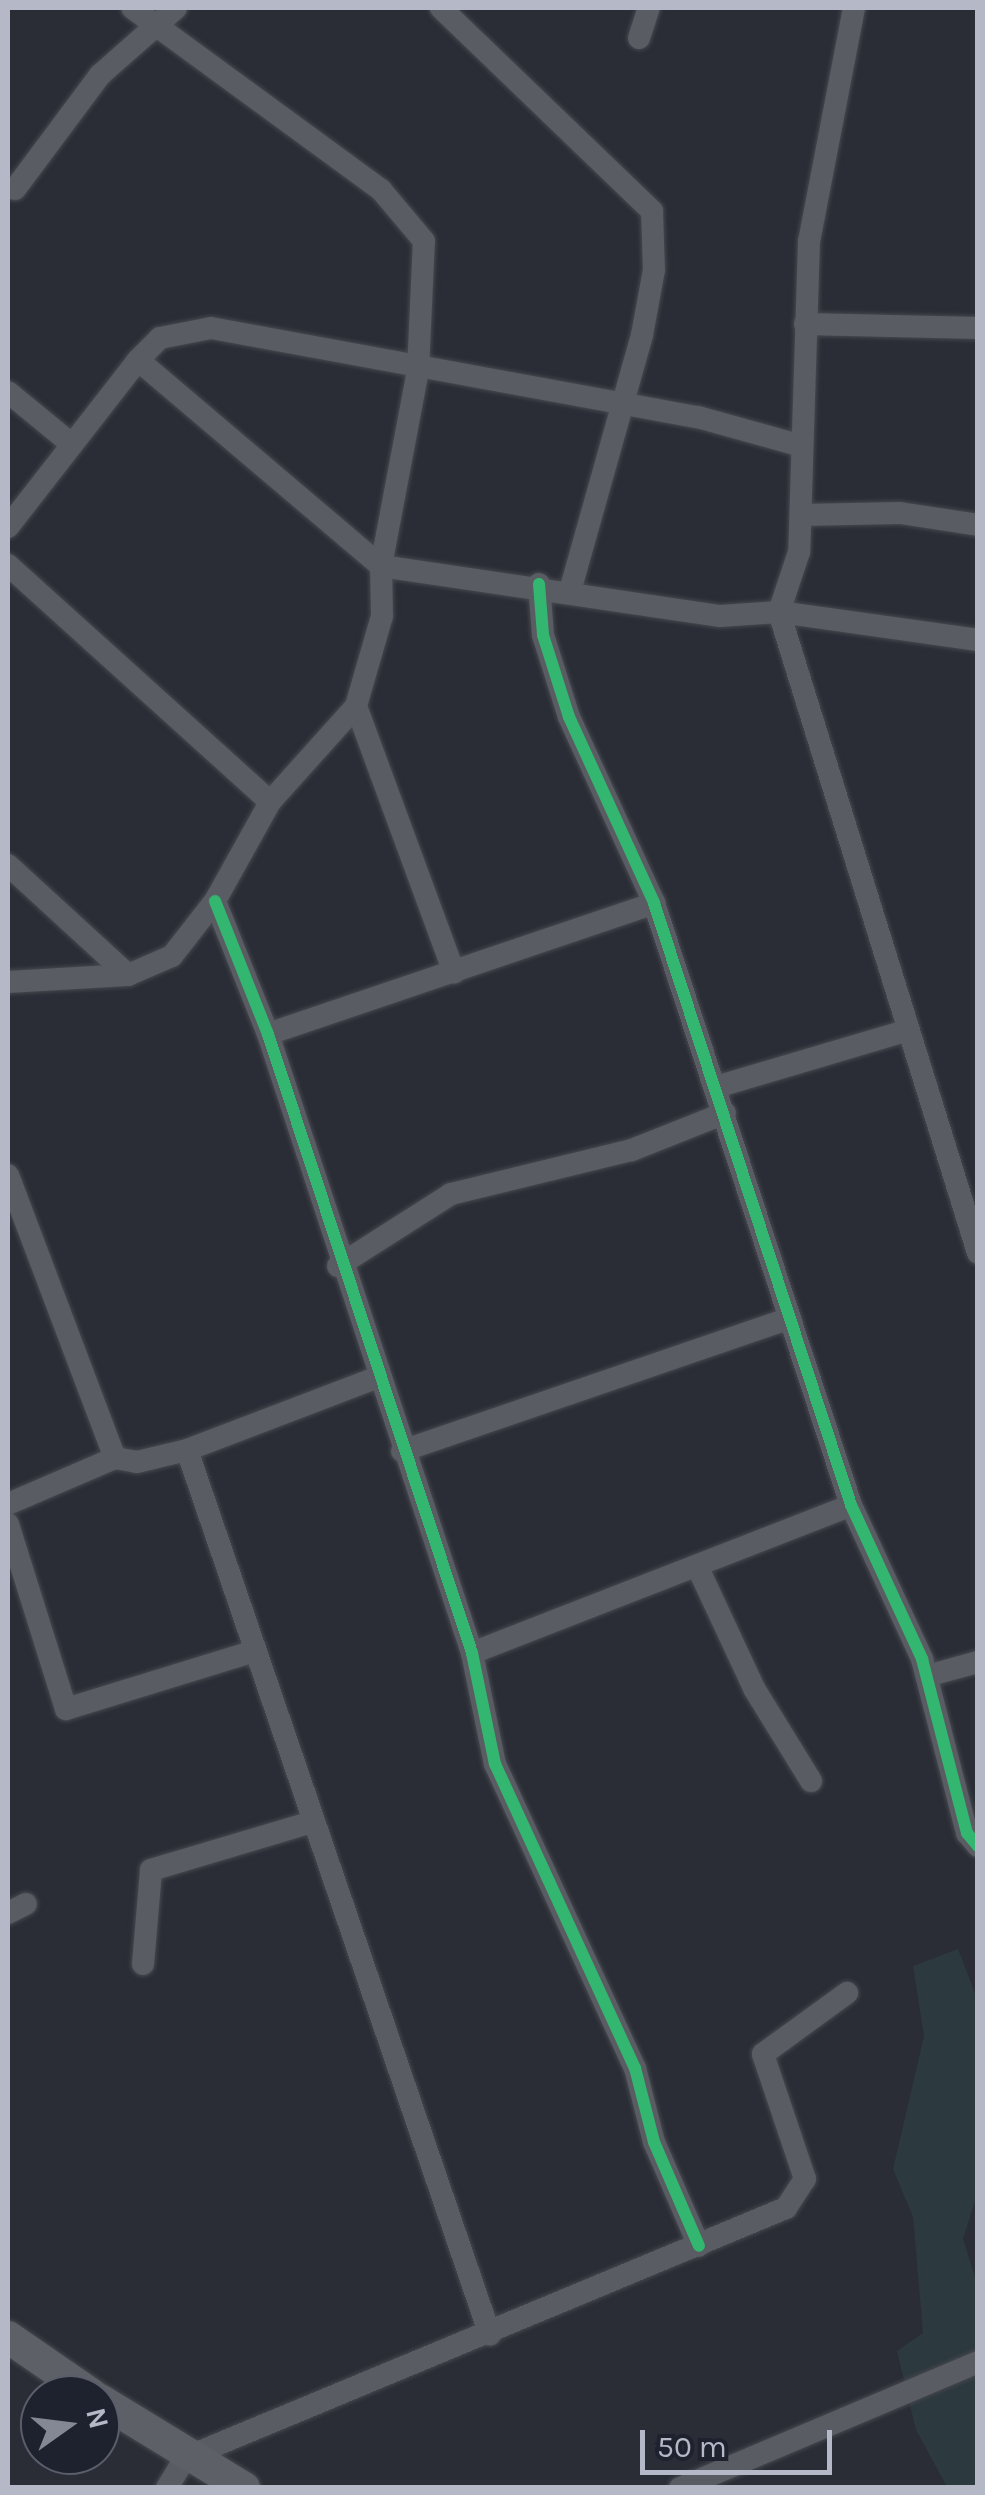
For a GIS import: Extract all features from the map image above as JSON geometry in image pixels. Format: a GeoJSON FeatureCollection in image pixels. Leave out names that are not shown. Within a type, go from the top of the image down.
{"type":"FeatureCollection","features":[{"type":"Feature","properties":{"kind":"street"},"geometry":{"type":"LineString","coordinates":[[8,982],[128,975],[172,956],[215,901],[270,802],[356,706],[382,616],[381,566],[418,371],[427,266],[424,241],[407,217],[169,17],[132,8]]}},
{"type":"Feature","properties":{"kind":"street"},"geometry":{"type":"LineString","coordinates":[[442,8],[652,212],[654,270],[624,406],[571,588]]}},
{"type":"Feature","properties":{"kind":"street"},"geometry":{"type":"LineString","coordinates":[[639,38],[649,8]]}},
{"type":"Feature","properties":{"kind":"street"},"geometry":{"type":"LineString","coordinates":[[854,8],[809,241],[798,445],[802,515],[791,590],[779,612],[904,1031],[978,1252]]}},
{"type":"Feature","properties":{"kind":"street"},"geometry":{"type":"LineString","coordinates":[[15,189],[100,75],[169,17]]}},
{"type":"Feature","properties":{"kind":"street"},"geometry":{"type":"LineString","coordinates":[[804,324],[978,328]]}},
{"type":"Feature","properties":{"kind":"street"},"geometry":{"type":"LineString","coordinates":[[8,528],[70,442],[160,338],[212,328],[418,371],[624,406],[798,445]]}},
{"type":"Feature","properties":{"kind":"street"},"geometry":{"type":"LineString","coordinates":[[138,360],[381,566],[571,588],[720,616],[779,612],[978,640]]}},
{"type":"Feature","properties":{"kind":"street"},"geometry":{"type":"LineString","coordinates":[[8,392],[70,442]]}},
{"type":"Feature","properties":{"kind":"street"},"geometry":{"type":"LineString","coordinates":[[802,515],[900,514],[978,525]]}},
{"type":"Feature","properties":{"kind":"street"},"geometry":{"type":"LineString","coordinates":[[8,565],[270,802]]}},
{"type":"Feature","properties":{"kind":"street"},"geometry":{"type":"LineString","coordinates":[[539,584],[543,635],[570,718],[654,902],[851,1505],[927,1676],[967,1833],[978,1846]]}},
{"type":"Feature","properties":{"kind":"street"},"geometry":{"type":"LineString","coordinates":[[356,706],[454,973]]}},
{"type":"Feature","properties":{"kind":"street"},"geometry":{"type":"LineString","coordinates":[[8,865],[128,975]]}},
{"type":"Feature","properties":{"kind":"street"},"geometry":{"type":"LineString","coordinates":[[215,901],[268,1034],[338,1266],[472,1654],[496,1764],[635,2068],[654,2142],[699,2246]]}},
{"type":"Feature","properties":{"kind":"street"},"geometry":{"type":"LineString","coordinates":[[268,1034],[654,902]]}},
{"type":"Feature","properties":{"kind":"street"},"geometry":{"type":"LineString","coordinates":[[716,1087],[904,1031]]}},
{"type":"Feature","properties":{"kind":"street"},"geometry":{"type":"LineString","coordinates":[[338,1266],[451,1194],[632,1150],[725,1113]]}},
{"type":"Feature","properties":{"kind":"street"},"geometry":{"type":"LineString","coordinates":[[8,1175],[18,1235],[115,1458]]}},
{"type":"Feature","properties":{"kind":"street"},"geometry":{"type":"LineString","coordinates":[[402,1451],[790,1318]]}},
{"type":"Feature","properties":{"kind":"street"},"geometry":{"type":"LineString","coordinates":[[8,1504],[115,1458],[137,1462],[187,1450],[376,1378]]}},
{"type":"Feature","properties":{"kind":"street"},"geometry":{"type":"LineString","coordinates":[[187,1450],[309,1823],[490,2334]]}},
{"type":"Feature","properties":{"kind":"street"},"geometry":{"type":"LineString","coordinates":[[472,1654],[851,1505]]}},
{"type":"Feature","properties":{"kind":"street"},"geometry":{"type":"LineString","coordinates":[[8,1524],[66,1709],[251,1652]]}},
{"type":"Feature","properties":{"kind":"street"},"geometry":{"type":"LineString","coordinates":[[698,1568],[754,1690],[812,1781]]}},
{"type":"Feature","properties":{"kind":"street"},"geometry":{"type":"LineString","coordinates":[[927,1676],[978,1662]]}},
{"type":"Feature","properties":{"kind":"street"},"geometry":{"type":"LineString","coordinates":[[143,1964],[151,1870],[309,1823]]}},
{"type":"Feature","properties":{"kind":"street"},"geometry":{"type":"LineString","coordinates":[[167,2488],[185,2458],[699,2246],[800,2196],[804,2179],[763,2054],[847,1993]]}},
{"type":"Feature","properties":{"kind":"street"},"geometry":{"type":"LineString","coordinates":[[14,2348],[59,2375]]}},
{"type":"Feature","properties":{"kind":"street"},"geometry":{"type":"LineString","coordinates":[[680,2488],[978,2362]]}},
{"type":"Feature","properties":{"kind":"street"},"geometry":{"type":"LineString","coordinates":[[120,2414],[185,2458],[244,2488]]}},
{"type":"Feature","properties":{"kind":"shaded area"},"geometry":{"type":"Polygon","coordinates":[[[958,1949],[978,2001],[977,2194],[963,2239],[976,2280],[977,2487],[947,2487],[916,2430],[897,2351],[923,2333],[913,2217],[893,2169],[924,2036],[913,1966],[958,1949]]]}},
{"type":"Feature","properties":{"kind":"cycle path"},"geometry":{"type":"LineString","coordinates":[[539,584],[543,635],[569,717],[654,903],[851,1505],[922,1659],[967,1833],[978,1846]]}},
{"type":"Feature","properties":{"kind":"cycle path"},"geometry":{"type":"LineString","coordinates":[[215,901],[268,1034],[472,1653],[495,1764],[635,2068],[654,2142],[699,2246]]}}]}
